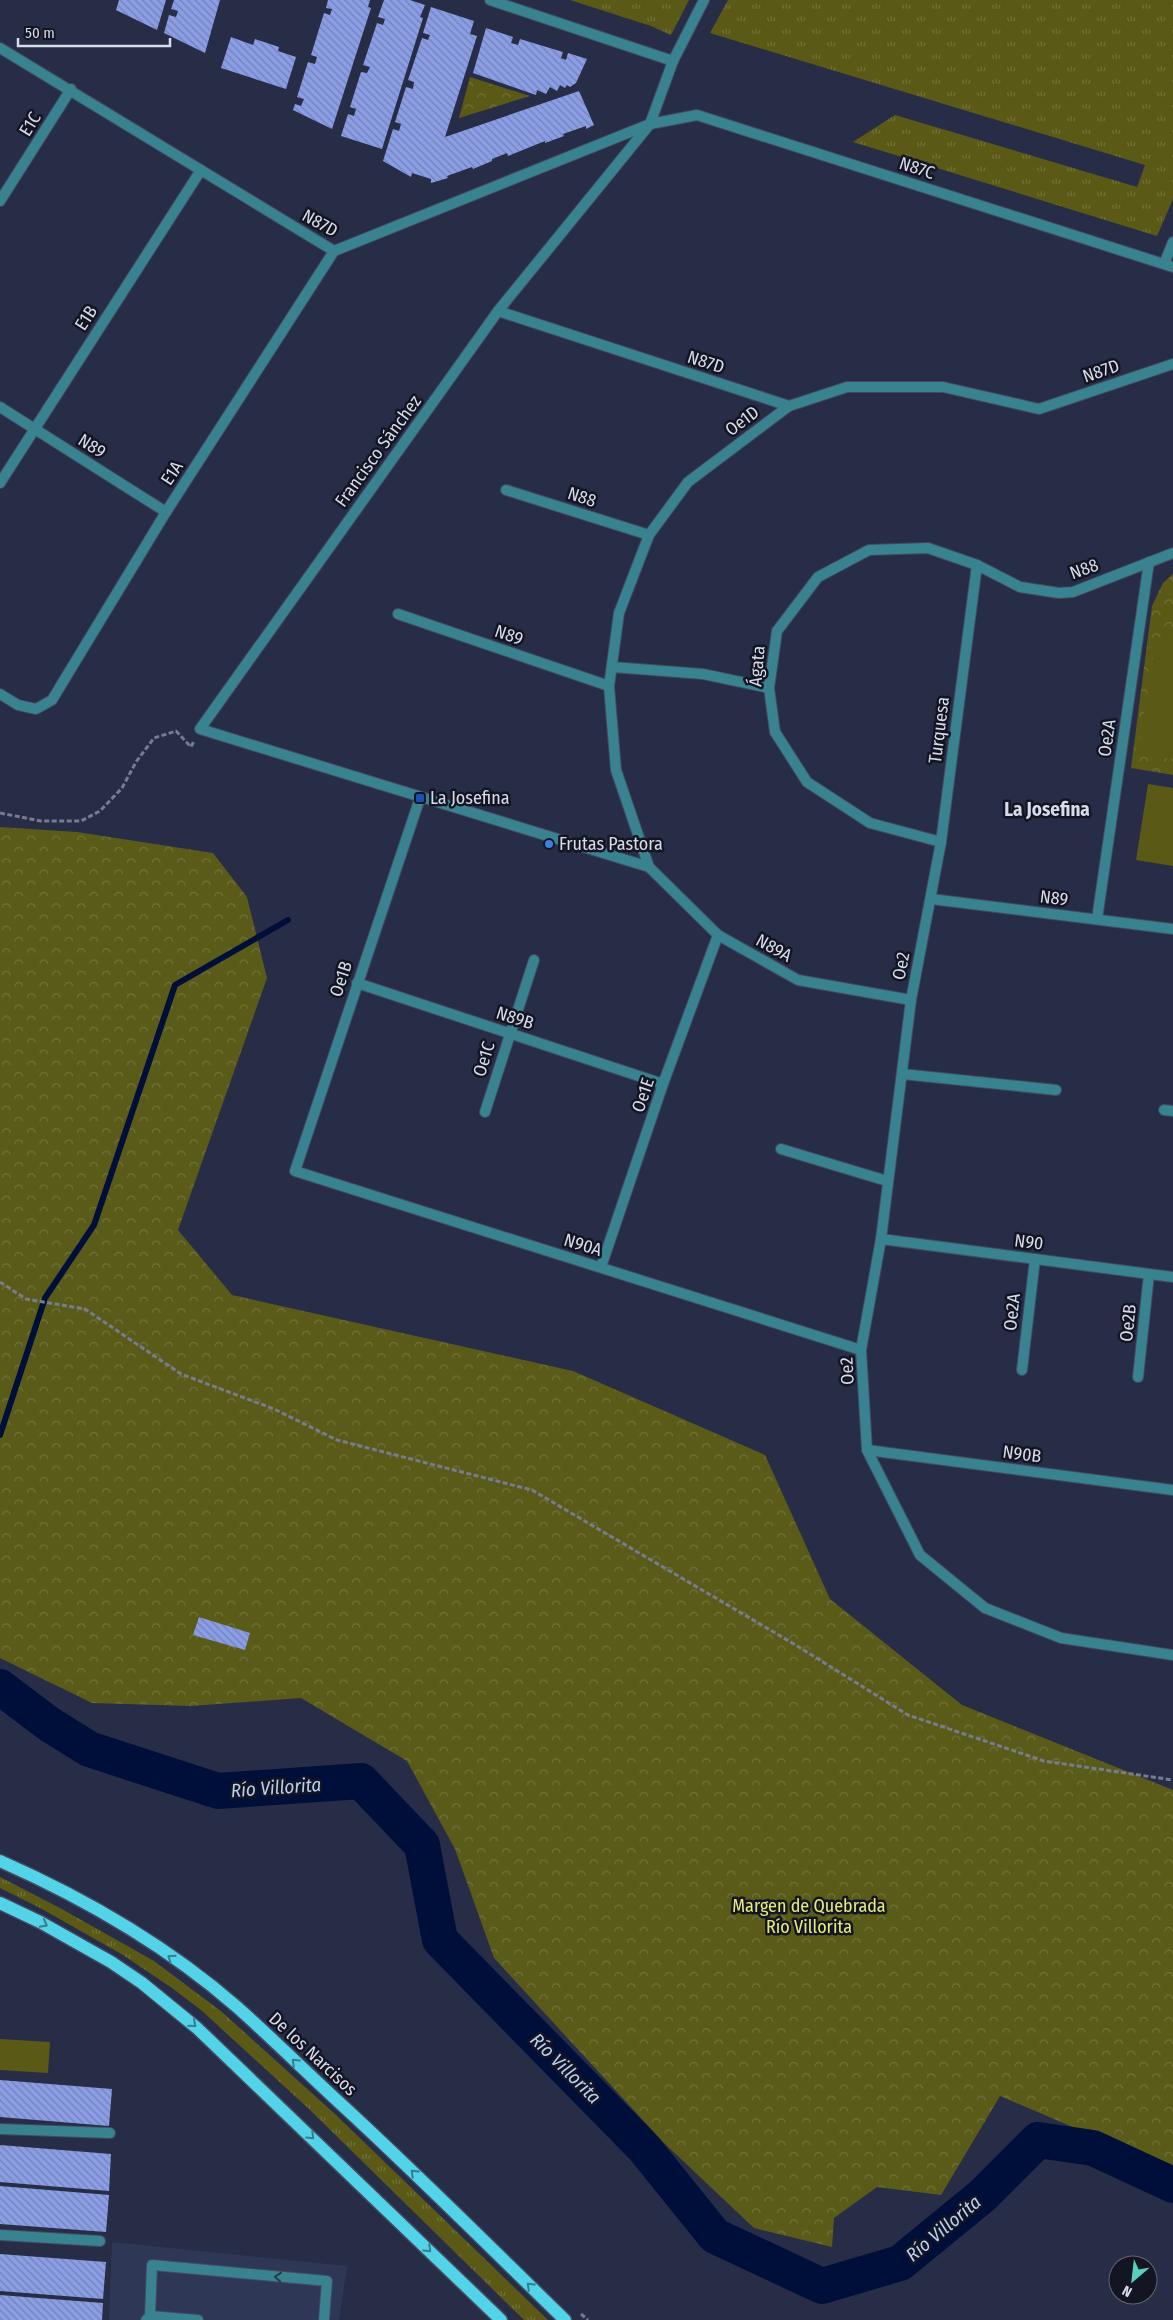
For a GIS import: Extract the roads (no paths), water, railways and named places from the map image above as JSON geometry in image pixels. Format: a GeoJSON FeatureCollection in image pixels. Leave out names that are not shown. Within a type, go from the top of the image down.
{"type":"FeatureCollection","features":[{"type":"Feature","properties":{"kind":"main road","name":"De los Narcisos"},"geometry":{"type":"LineString","coordinates":[[0,1861],[56,1887],[114,1919],[179,1963],[236,2006],[391,2150],[565,2320]]}},
{"type":"Feature","properties":{"kind":"main road"},"geometry":{"type":"LineString","coordinates":[[0,1903],[40,1922],[111,1962],[142,1983],[197,2028],[501,2320]]}},
{"type":"Feature","properties":{"kind":"street"},"geometry":{"type":"LineString","coordinates":[[490,0],[672,61]]}},
{"type":"Feature","properties":{"kind":"street","name":"Francisco Sánchez"},"geometry":{"type":"LineString","coordinates":[[420,798],[200,730],[498,311],[650,124],[672,61],[704,0]]}},
{"type":"Feature","properties":{"kind":"street","name":"N87D"},"geometry":{"type":"LineString","coordinates":[[0,48],[71,89],[334,252],[650,124]]}},
{"type":"Feature","properties":{"kind":"street","name":"E1C"},"geometry":{"type":"LineString","coordinates":[[0,201],[71,89]]}},
{"type":"Feature","properties":{"kind":"street","name":"N87C"},"geometry":{"type":"LineString","coordinates":[[650,124],[697,115],[1168,266]]}},
{"type":"Feature","properties":{"kind":"street","name":"E1B"},"geometry":{"type":"LineString","coordinates":[[0,483],[200,170]]}},
{"type":"Feature","properties":{"kind":"street"},"geometry":{"type":"LineString","coordinates":[[1168,266],[1173,242]]}},
{"type":"Feature","properties":{"kind":"street","name":"E1A"},"geometry":{"type":"LineString","coordinates":[[0,694],[18,705],[36,708],[52,700],[166,512],[334,252]]}},
{"type":"Feature","properties":{"kind":"street","name":"N87D"},"geometry":{"type":"LineString","coordinates":[[498,311],[789,406]]}},
{"type":"Feature","properties":{"kind":"street","name":"N87D"},"geometry":{"type":"LineString","coordinates":[[1040,409],[1173,364]]}},
{"type":"Feature","properties":{"kind":"street","name":"Oe1D"},"geometry":{"type":"LineString","coordinates":[[609,686],[619,613],[648,535],[688,482],[789,406],[848,387],[943,387],[1040,409]]}},
{"type":"Feature","properties":{"kind":"street","name":"N89"},"geometry":{"type":"LineString","coordinates":[[0,407],[166,512]]}},
{"type":"Feature","properties":{"kind":"street","name":"N88"},"geometry":{"type":"LineString","coordinates":[[506,490],[648,535]]}},
{"type":"Feature","properties":{"kind":"street","name":"Ágata"},"geometry":{"type":"LineString","coordinates":[[941,842],[870,823],[807,782],[775,732],[769,688],[777,631],[818,577],[869,550],[928,548],[978,565]]}},
{"type":"Feature","properties":{"kind":"street","name":"N88"},"geometry":{"type":"LineString","coordinates":[[978,565],[1020,587],[1059,593],[1073,592],[1173,553]]}},
{"type":"Feature","properties":{"kind":"street","name":"Oe2A"},"geometry":{"type":"LineString","coordinates":[[1097,919],[1149,562]]}},
{"type":"Feature","properties":{"kind":"street","name":"Turquesa"},"geometry":{"type":"LineString","coordinates":[[931,900],[941,842],[978,565]]}},
{"type":"Feature","properties":{"kind":"street","name":"N89"},"geometry":{"type":"LineString","coordinates":[[398,614],[609,686]]}},
{"type":"Feature","properties":{"kind":"street"},"geometry":{"type":"LineString","coordinates":[[612,667],[703,674],[769,688]]}},
{"type":"Feature","properties":{"kind":"street","name":"N89A"},"geometry":{"type":"LineString","coordinates":[[609,686],[616,770],[649,867],[718,935],[798,980],[911,1000]]}},
{"type":"Feature","properties":{"kind":"street","name":"N89A"},"geometry":{"type":"LineString","coordinates":[[420,798],[649,867]]}},
{"type":"Feature","properties":{"kind":"street","name":"Oe1B"},"geometry":{"type":"LineString","coordinates":[[295,1171],[356,983],[420,798]]}},
{"type":"Feature","properties":{"kind":"street","name":"N89"},"geometry":{"type":"LineString","coordinates":[[931,900],[1173,929]]}},
{"type":"Feature","properties":{"kind":"street","name":"Oe2"},"geometry":{"type":"LineString","coordinates":[[931,900],[911,1000],[881,1239],[861,1350],[867,1450],[920,1555],[985,1608],[1061,1638],[1173,1655]]}},
{"type":"Feature","properties":{"kind":"street","name":"Oe1E"},"geometry":{"type":"LineString","coordinates":[[601,1267],[718,935]]}},
{"type":"Feature","properties":{"kind":"street","name":"Oe1C"},"geometry":{"type":"LineString","coordinates":[[485,1112],[534,960]]}},
{"type":"Feature","properties":{"kind":"street","name":"N89B"},"geometry":{"type":"LineString","coordinates":[[356,983],[664,1084]]}},
{"type":"Feature","properties":{"kind":"street"},"geometry":{"type":"LineString","coordinates":[[902,1074],[1056,1090]]}},
{"type":"Feature","properties":{"kind":"street"},"geometry":{"type":"LineString","coordinates":[[781,1149],[887,1181]]}},
{"type":"Feature","properties":{"kind":"street","name":"N90A"},"geometry":{"type":"LineString","coordinates":[[295,1171],[861,1350]]}},
{"type":"Feature","properties":{"kind":"street","name":"N90"},"geometry":{"type":"LineString","coordinates":[[881,1239],[1173,1277]]}},
{"type":"Feature","properties":{"kind":"street","name":"Oe2A"},"geometry":{"type":"LineString","coordinates":[[1022,1370],[1035,1259]]}},
{"type":"Feature","properties":{"kind":"street","name":"Oe2B"},"geometry":{"type":"LineString","coordinates":[[1138,1377],[1149,1274]]}},
{"type":"Feature","properties":{"kind":"street","name":"N90B"},"geometry":{"type":"LineString","coordinates":[[867,1450],[1173,1490]]}},
{"type":"Feature","properties":{"kind":"street"},"geometry":{"type":"LineString","coordinates":[[0,2129],[110,2133]]}},
{"type":"Feature","properties":{"kind":"street"},"geometry":{"type":"LineString","coordinates":[[0,2235],[100,2241]]}},
{"type":"Feature","properties":{"kind":"street"},"geometry":{"type":"LineString","coordinates":[[198,2320],[148,2318],[152,2265],[327,2281],[324,2320]]}},
{"type":"Feature","properties":{"kind":"waterway"},"geometry":{"type":"LineString","coordinates":[[0,1435],[45,1298],[94,1225],[175,985],[288,920]]}},
{"type":"Feature","properties":{"kind":"waterway","name":"Río Villorita"},"geometry":{"type":"LineString","coordinates":[[0,1687],[49,1724],[89,1749],[218,1791],[361,1781],[422,1845],[440,1940],[644,2148],[715,2236],[822,2286],[900,2263],[982,2196],[1038,2140],[1093,2148],[1173,2185]]}},
{"type":"Feature","properties":{"kind":"place","name":"La Josefina"},"geometry":{"type":"Point","coordinates":[420,798]}},
{"type":"Feature","properties":{"kind":"place","name":"Frutas Pastora"},"geometry":{"type":"Point","coordinates":[549,844]}},
{"type":"Feature","properties":{"kind":"district","name":"La Josefina"},"geometry":{"type":"Point","coordinates":[1047,809]}},
{"type":"Feature","properties":{"kind":"park label","name":"Margen de Quebrada Río Villorita"},"geometry":{"type":"Point","coordinates":[809,1916]}}]}
